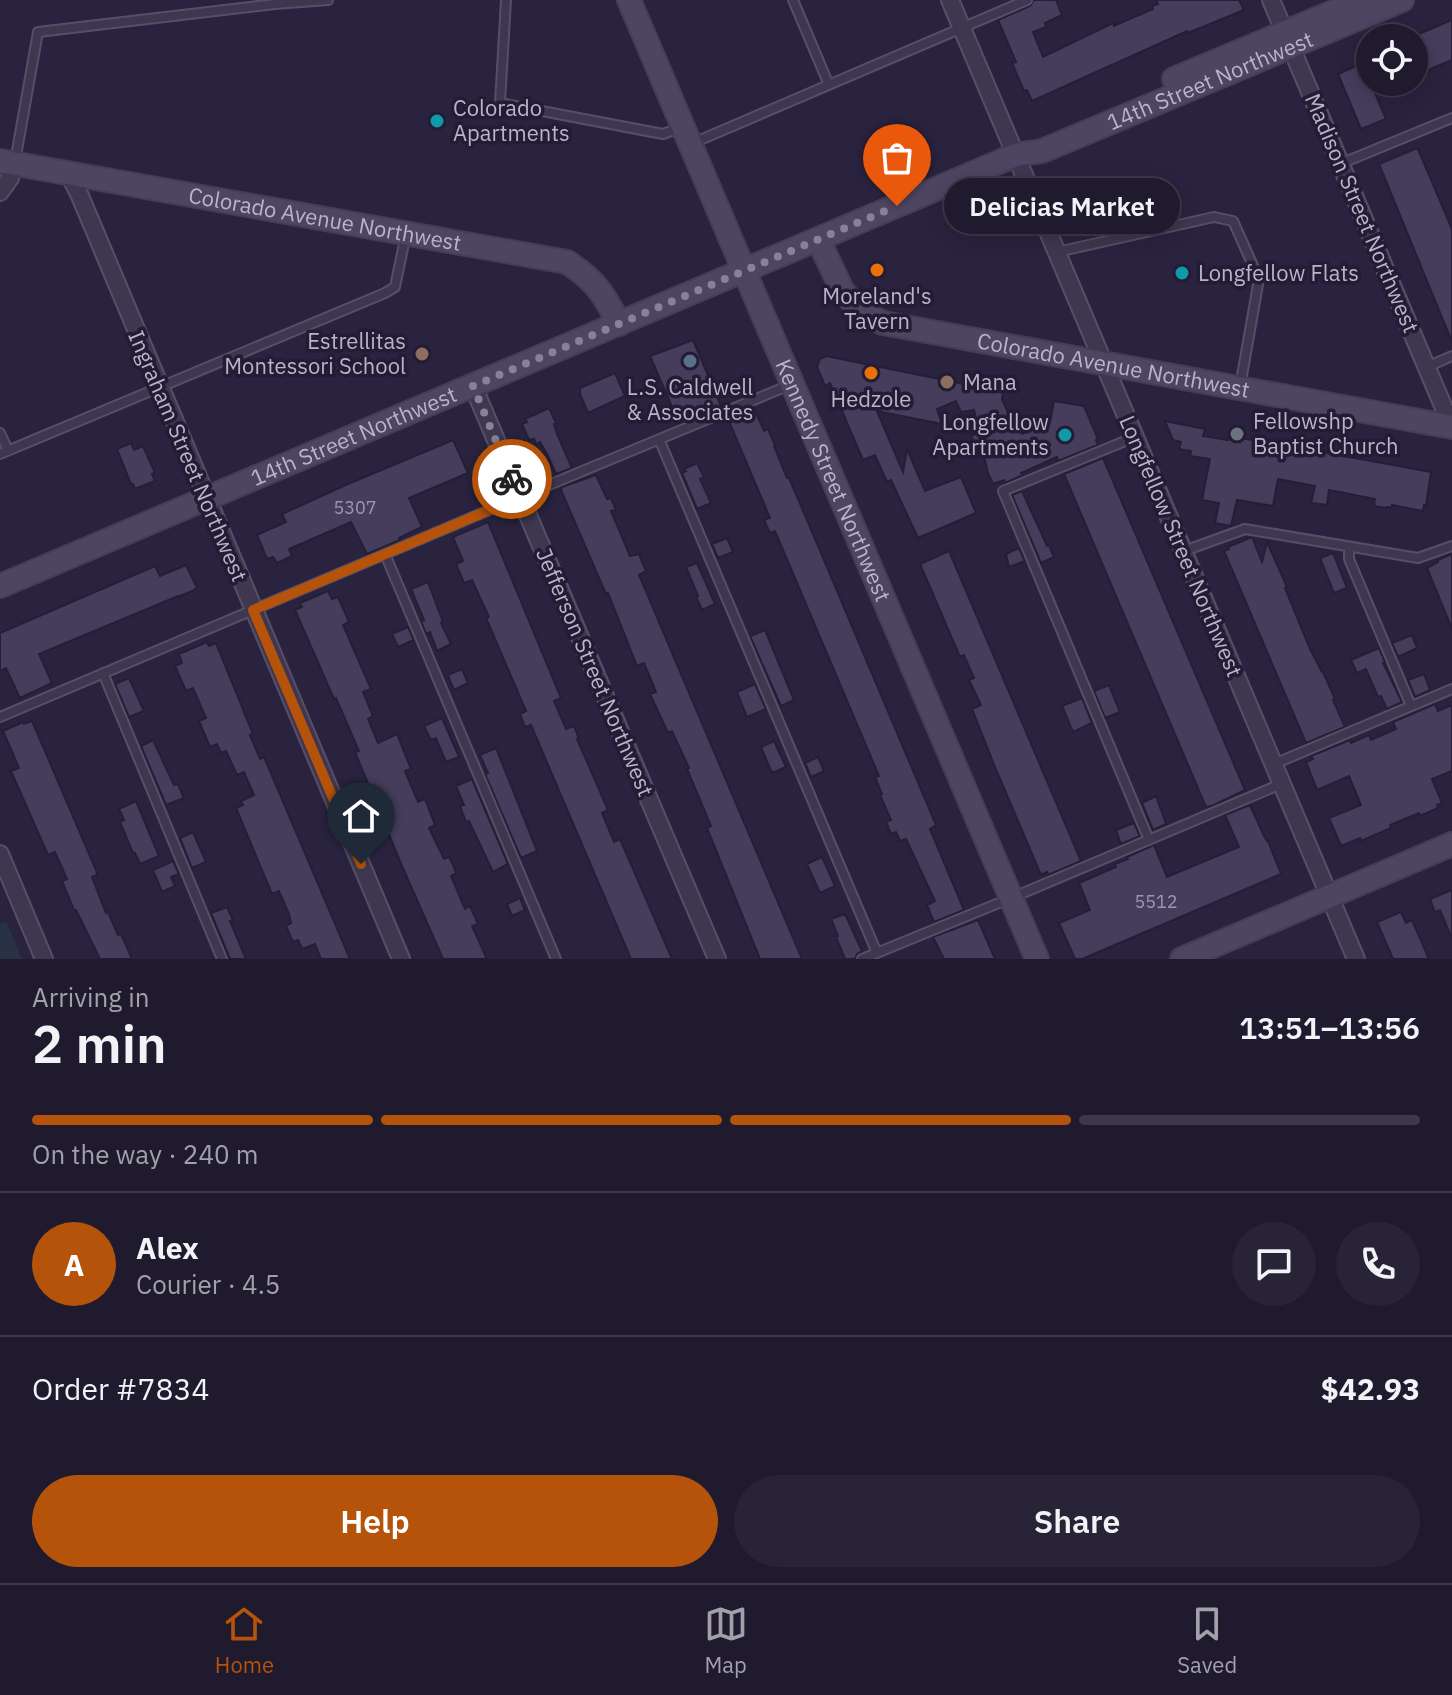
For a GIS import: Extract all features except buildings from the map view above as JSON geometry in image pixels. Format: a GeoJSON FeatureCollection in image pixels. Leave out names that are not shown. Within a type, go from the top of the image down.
{"type":"FeatureCollection","features":[{"type":"Feature","properties":{"kind":"street","name":"Kennedy Street Northwest"},"geometry":{"type":"LineString","coordinates":[[629,0],[1037,959]]}},
{"type":"Feature","properties":{"kind":"street","name":"Longfellow Street Northwest"},"geometry":{"type":"LineString","coordinates":[[950,0],[1356,959]]}},
{"type":"Feature","properties":{"kind":"street","name":"Madison Street Northwest"},"geometry":{"type":"LineString","coordinates":[[1271,0],[1452,427]]}},
{"type":"Feature","properties":{"kind":"street","name":"14th Street Northwest"},"geometry":{"type":"LineString","coordinates":[[1288,39],[1362,0]]}},
{"type":"Feature","properties":{"kind":"street","name":"14th Street Northwest"},"geometry":{"type":"LineString","coordinates":[[0,586],[1016,155],[1035,139],[1288,39],[1402,0]]}},
{"type":"Feature","properties":{"kind":"street","name":"Colorado Avenue Northwest"},"geometry":{"type":"LineString","coordinates":[[7,162],[567,262],[585,274],[601,291],[619,324]]}},
{"type":"Feature","properties":{"kind":"street"},"geometry":{"type":"LineString","coordinates":[[0,192],[10,178],[7,162]]}},
{"type":"Feature","properties":{"kind":"street","name":"Ingraham Street Northwest"},"geometry":{"type":"LineString","coordinates":[[69,174],[401,959]]}},
{"type":"Feature","properties":{"kind":"street","name":"Colorado Avenue Northwest"},"geometry":{"type":"LineString","coordinates":[[818,239],[843,292],[865,314],[883,323],[1452,427]]}},
{"type":"Feature","properties":{"kind":"street","name":"Jefferson Street Northwest"},"geometry":{"type":"LineString","coordinates":[[473,386],[717,959]]}},
{"type":"Feature","properties":{"kind":"street"},"geometry":{"type":"LineString","coordinates":[[1182,959],[1452,844]]}},
{"type":"Feature","properties":{"kind":"street"},"geometry":{"type":"LineString","coordinates":[[0,854],[44,959]]}},
{"type":"Feature","properties":{"kind":"lane"},"geometry":{"type":"LineString","coordinates":[[7,162],[38,32],[328,0]]}},
{"type":"Feature","properties":{"kind":"lane"},"geometry":{"type":"LineString","coordinates":[[506,0],[500,103],[663,134],[687,135],[829,85],[1027,0]]}},
{"type":"Feature","properties":{"kind":"lane"},"geometry":{"type":"LineString","coordinates":[[793,0],[829,85]]}},
{"type":"Feature","properties":{"kind":"lane"},"geometry":{"type":"LineString","coordinates":[[1340,164],[1452,118]]}},
{"type":"Feature","properties":{"kind":"lane"},"geometry":{"type":"LineString","coordinates":[[1057,252],[1214,217],[1233,221],[1259,279],[1240,388]]}},
{"type":"Feature","properties":{"kind":"lane"},"geometry":{"type":"LineString","coordinates":[[0,433],[4,452],[385,293],[395,287],[406,234]]}},
{"type":"Feature","properties":{"kind":"lane"},"geometry":{"type":"LineString","coordinates":[[1427,367],[1452,356]]}},
{"type":"Feature","properties":{"kind":"lane"},"geometry":{"type":"LineString","coordinates":[[0,717],[793,383]]}},
{"type":"Feature","properties":{"kind":"lane"},"geometry":{"type":"LineString","coordinates":[[1135,437],[1003,491],[1149,840]]}},
{"type":"Feature","properties":{"kind":"lane"},"geometry":{"type":"LineString","coordinates":[[659,439],[877,953]]}},
{"type":"Feature","properties":{"kind":"lane"},"geometry":{"type":"LineString","coordinates":[[1183,551],[1245,529],[1418,558],[1452,546]]}},
{"type":"Feature","properties":{"kind":"lane"},"geometry":{"type":"LineString","coordinates":[[1349,547],[1349,559],[1411,706]]}},
{"type":"Feature","properties":{"kind":"lane"},"geometry":{"type":"LineString","coordinates":[[385,554],[556,959]]}},
{"type":"Feature","properties":{"kind":"lane"},"geometry":{"type":"LineString","coordinates":[[103,673],[222,959]]}},
{"type":"Feature","properties":{"kind":"lane"},"geometry":{"type":"LineString","coordinates":[[1273,764],[1452,689]]}},
{"type":"Feature","properties":{"kind":"lane"},"geometry":{"type":"LineString","coordinates":[[862,959],[1281,784]]}},
{"type":"Feature","properties":{"kind":"shaded area"},"geometry":{"type":"Polygon","coordinates":[[[6,921],[22,959],[0,959],[0,924],[6,921]]]}},
{"type":"Feature","properties":{"kind":"way so far"},"geometry":{"type":"LineString","coordinates":[[512,479],[473,386],[897,206]]}},
{"type":"Feature","properties":{"kind":"place","name":"Colorado Apartments"},"geometry":{"type":"Point","coordinates":[437,121]}},
{"type":"Feature","properties":{"kind":"place","name":"Delicias Market"},"geometry":{"type":"Point","coordinates":[897,206]}},
{"type":"Feature","properties":{"kind":"place","name":"Moreland's Tavern"},"geometry":{"type":"Point","coordinates":[877,270]}},
{"type":"Feature","properties":{"kind":"place","name":"Longfellow Flats"},"geometry":{"type":"Point","coordinates":[1182,273]}},
{"type":"Feature","properties":{"kind":"place","name":"Estrellitas Montessori School"},"geometry":{"type":"Point","coordinates":[422,354]}},
{"type":"Feature","properties":{"kind":"place","name":"L.S. Caldwell & Associates"},"geometry":{"type":"Point","coordinates":[690,361]}},
{"type":"Feature","properties":{"kind":"place","name":"Hedzole"},"geometry":{"type":"Point","coordinates":[871,373]}},
{"type":"Feature","properties":{"kind":"place","name":"Mana"},"geometry":{"type":"Point","coordinates":[947,382]}},
{"type":"Feature","properties":{"kind":"place","name":"Fellowshp Baptist Church"},"geometry":{"type":"Point","coordinates":[1237,434]}},
{"type":"Feature","properties":{"kind":"place","name":"Longfellow Apartments"},"geometry":{"type":"Point","coordinates":[1065,435]}},
{"type":"Feature","properties":{"kind":"route"},"geometry":{"type":"LineString","coordinates":[[361,864],[253,610],[520,497],[512,479]]}}]}
